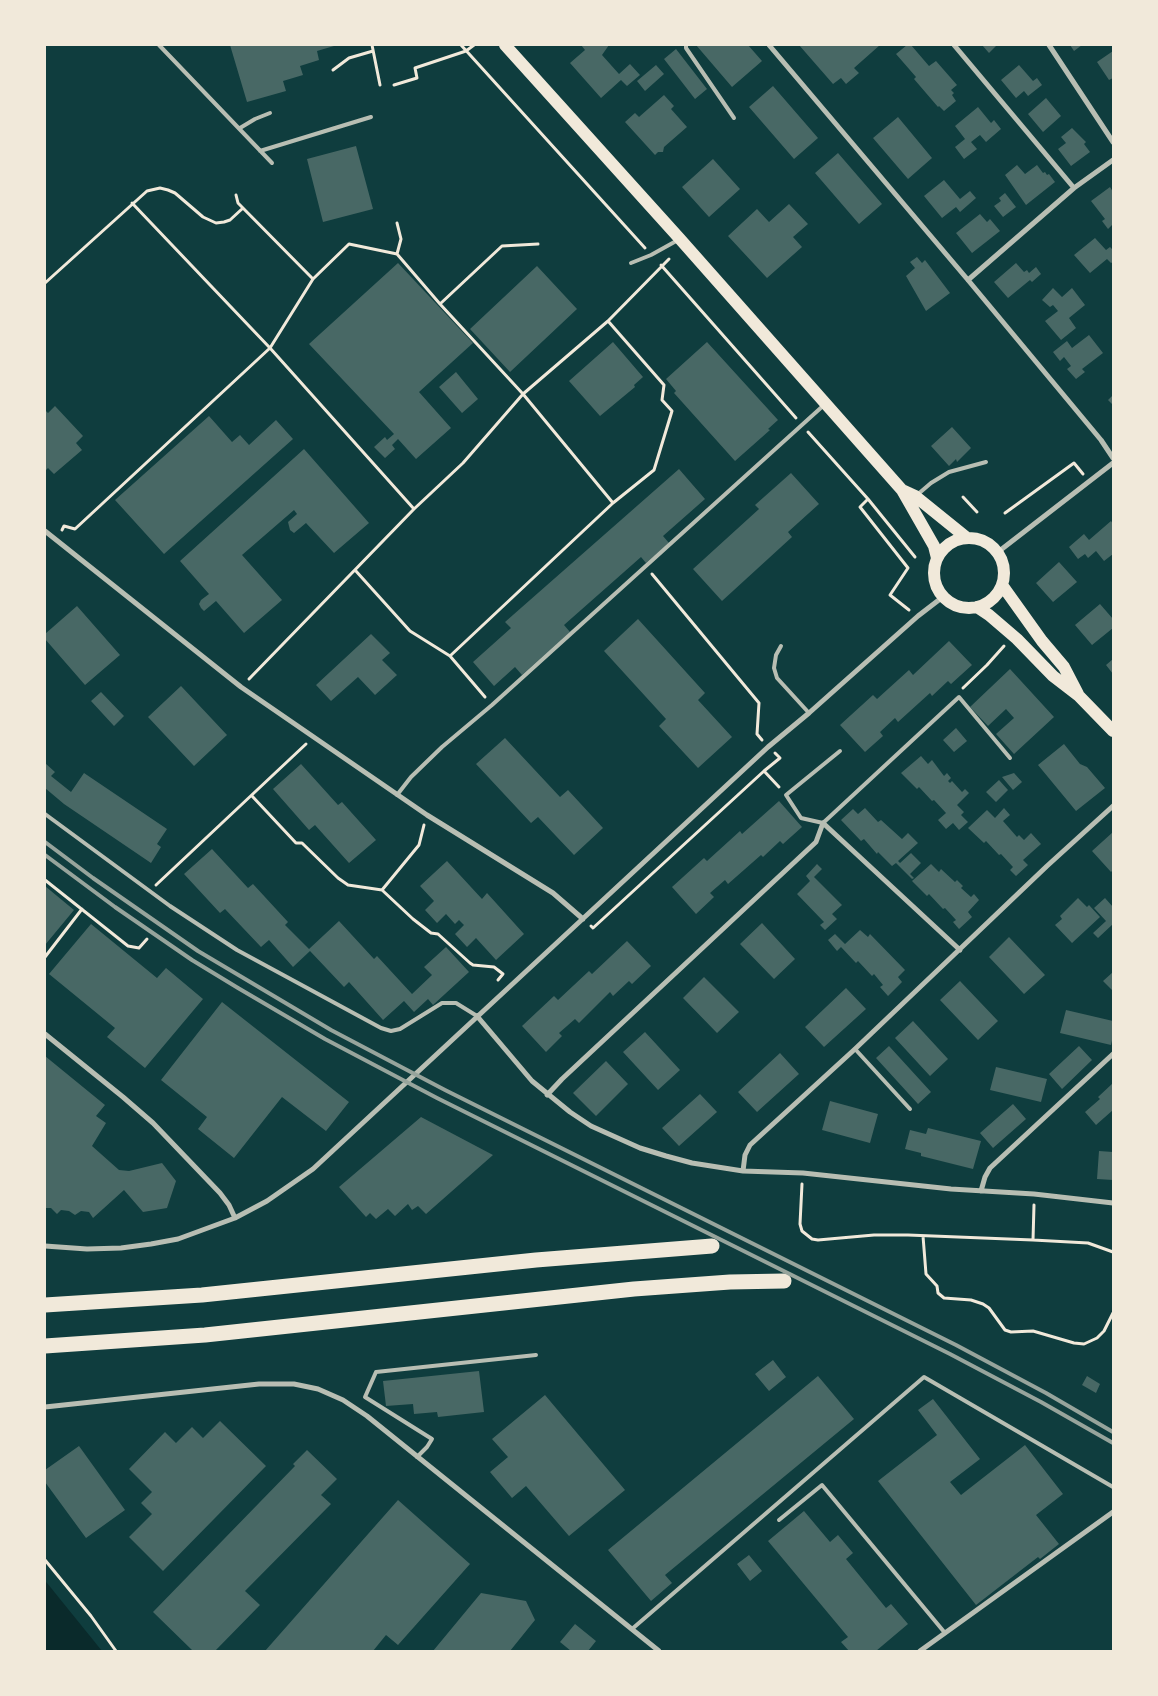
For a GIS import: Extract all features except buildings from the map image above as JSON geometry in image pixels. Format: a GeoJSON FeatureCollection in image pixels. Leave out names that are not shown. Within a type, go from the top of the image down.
{"type":"FeatureCollection","features":[{"type":"Feature","properties":{"kind":"highway"},"geometry":{"type":"LineString","coordinates":[[45,1305],[202,1295],[536,1260],[712,1246]]}},
{"type":"Feature","properties":{"kind":"highway"},"geometry":{"type":"LineString","coordinates":[[45,1346],[205,1335],[634,1288],[730,1282],[784,1281]]}},
{"type":"Feature","properties":{"kind":"main road"},"geometry":{"type":"LineString","coordinates":[[505,45],[683,242],[902,490],[934,546],[937,558]]}},
{"type":"Feature","properties":{"kind":"main road"},"geometry":{"type":"LineString","coordinates":[[902,490],[915,496],[967,538]]}},
{"type":"Feature","properties":{"kind":"main road"},"geometry":{"type":"LineString","coordinates":[[967,538],[984,541],[998,552],[1004,568],[1002,585],[993,599],[977,607],[959,606],[944,596],[938,588],[934,568],[937,558],[950,543],[967,538]]}},
{"type":"Feature","properties":{"kind":"main road"},"geometry":{"type":"LineString","coordinates":[[1002,585],[1037,634],[1064,667],[1079,696]]}},
{"type":"Feature","properties":{"kind":"main road"},"geometry":{"type":"LineString","coordinates":[[977,607],[1017,639],[1052,676],[1079,696],[1113,731]]}},
{"type":"Feature","properties":{"kind":"street"},"geometry":{"type":"LineString","coordinates":[[769,45],[968,280],[1101,440],[1113,458]]}},
{"type":"Feature","properties":{"kind":"street"},"geometry":{"type":"LineString","coordinates":[[954,45],[1074,188]]}},
{"type":"Feature","properties":{"kind":"street"},"geometry":{"type":"LineString","coordinates":[[1048,45],[1113,142]]}},
{"type":"Feature","properties":{"kind":"street"},"geometry":{"type":"LineString","coordinates":[[968,280],[1074,188],[1113,160]]}},
{"type":"Feature","properties":{"kind":"street"},"geometry":{"type":"LineString","coordinates":[[998,552],[1113,463]]}},
{"type":"Feature","properties":{"kind":"street"},"geometry":{"type":"LineString","coordinates":[[45,531],[241,687],[427,815],[552,893],[583,919]]}},
{"type":"Feature","properties":{"kind":"street"},"geometry":{"type":"LineString","coordinates":[[45,1246],[104,1249],[151,1244],[197,1233],[235,1218],[267,1201],[313,1169],[768,747],[918,616],[944,596]]}},
{"type":"Feature","properties":{"kind":"street"},"geometry":{"type":"LineString","coordinates":[[744,1171],[745,1155],[750,1145],[855,1049],[1047,866],[1113,806]]}},
{"type":"Feature","properties":{"kind":"street"},"geometry":{"type":"LineString","coordinates":[[547,1094],[816,842],[823,824],[960,950]]}},
{"type":"Feature","properties":{"kind":"street"},"geometry":{"type":"LineString","coordinates":[[477,1016],[532,1081],[547,1094],[591,1126],[640,1148],[692,1163],[744,1171],[803,1173],[1113,1202]]}},
{"type":"Feature","properties":{"kind":"street"},"geometry":{"type":"LineString","coordinates":[[45,1034],[153,1123],[220,1193],[229,1205],[235,1218]]}},
{"type":"Feature","properties":{"kind":"street"},"geometry":{"type":"LineString","coordinates":[[981,1191],[985,1176],[990,1168],[1113,1054]]}},
{"type":"Feature","properties":{"kind":"street"},"geometry":{"type":"LineString","coordinates":[[45,1407],[259,1384],[294,1384],[318,1389],[343,1400],[367,1416],[659,1651]]}},
{"type":"Feature","properties":{"kind":"street"},"geometry":{"type":"LineString","coordinates":[[920,1651],[1113,1512]]}},
{"type":"Feature","properties":{"kind":"lane"},"geometry":{"type":"LineString","coordinates":[[159,45],[272,163]]}},
{"type":"Feature","properties":{"kind":"lane"},"geometry":{"type":"LineString","coordinates":[[686,45],[686,48],[734,118]]}},
{"type":"Feature","properties":{"kind":"lane"},"geometry":{"type":"LineString","coordinates":[[240,128],[270,112]]}},
{"type":"Feature","properties":{"kind":"lane"},"geometry":{"type":"LineString","coordinates":[[260,151],[371,117]]}},
{"type":"Feature","properties":{"kind":"lane"},"geometry":{"type":"LineString","coordinates":[[631,263],[683,242]]}},
{"type":"Feature","properties":{"kind":"lane"},"geometry":{"type":"LineString","coordinates":[[397,795],[410,777],[442,747],[492,705],[825,403]]}},
{"type":"Feature","properties":{"kind":"lane"},"geometry":{"type":"LineString","coordinates":[[915,496],[949,472],[986,462]]}},
{"type":"Feature","properties":{"kind":"lane"},"geometry":{"type":"LineString","coordinates":[[781,646],[776,656],[774,668],[777,678],[809,713]]}},
{"type":"Feature","properties":{"kind":"lane"},"geometry":{"type":"LineString","coordinates":[[840,751],[786,795],[801,818],[823,824],[959,697],[1010,758]]}},
{"type":"Feature","properties":{"kind":"lane"},"geometry":{"type":"LineString","coordinates":[[45,814],[170,906],[237,950],[381,1028],[391,1031],[400,1029],[442,1002],[456,1003],[477,1016]]}},
{"type":"Feature","properties":{"kind":"lane"},"geometry":{"type":"LineString","coordinates":[[855,1049],[910,1109]]}},
{"type":"Feature","properties":{"kind":"lane"},"geometry":{"type":"LineString","coordinates":[[417,1457],[432,1439],[365,1397],[376,1372],[536,1355]]}},
{"type":"Feature","properties":{"kind":"lane"},"geometry":{"type":"LineString","coordinates":[[632,1629],[924,1377],[1113,1487]]}},
{"type":"Feature","properties":{"kind":"lane"},"geometry":{"type":"LineString","coordinates":[[779,1520],[822,1485],[945,1633]]}},
{"type":"Feature","properties":{"kind":"path"},"geometry":{"type":"LineString","coordinates":[[372,45],[380,85]]}},
{"type":"Feature","properties":{"kind":"path"},"geometry":{"type":"LineString","coordinates":[[461,45],[662,265],[801,425],[868,498],[915,557]]}},
{"type":"Feature","properties":{"kind":"path"},"geometry":{"type":"LineString","coordinates":[[394,85],[417,78],[415,68],[466,51],[474,45]]}},
{"type":"Feature","properties":{"kind":"path"},"geometry":{"type":"LineString","coordinates":[[333,70],[349,58],[374,51]]}},
{"type":"Feature","properties":{"kind":"path"},"geometry":{"type":"LineString","coordinates":[[45,283],[147,190],[160,188],[175,193],[203,216],[216,223],[230,220],[243,208]]}},
{"type":"Feature","properties":{"kind":"path"},"geometry":{"type":"LineString","coordinates":[[236,195],[238,203],[313,279]]}},
{"type":"Feature","properties":{"kind":"path"},"geometry":{"type":"LineString","coordinates":[[132,203],[270,348],[414,509]]}},
{"type":"Feature","properties":{"kind":"path"},"geometry":{"type":"LineString","coordinates":[[397,223],[401,239],[397,254]]}},
{"type":"Feature","properties":{"kind":"path"},"geometry":{"type":"LineString","coordinates":[[241,687],[414,509],[463,463],[523,394],[608,321],[683,242]]}},
{"type":"Feature","properties":{"kind":"path"},"geometry":{"type":"LineString","coordinates":[[54,538],[64,526],[75,529],[270,348],[313,279],[349,244],[397,254],[523,394],[613,503]]}},
{"type":"Feature","properties":{"kind":"path"},"geometry":{"type":"LineString","coordinates":[[440,304],[502,246],[538,244]]}},
{"type":"Feature","properties":{"kind":"path"},"geometry":{"type":"LineString","coordinates":[[450,656],[613,503],[654,470],[672,411],[662,400],[664,385],[608,321]]}},
{"type":"Feature","properties":{"kind":"path"},"geometry":{"type":"LineString","coordinates":[[1005,513],[1074,463],[1089,481]]}},
{"type":"Feature","properties":{"kind":"path"},"geometry":{"type":"LineString","coordinates":[[963,497],[978,512]]}},
{"type":"Feature","properties":{"kind":"path"},"geometry":{"type":"LineString","coordinates":[[868,498],[860,507],[908,568],[890,595],[918,616]]}},
{"type":"Feature","properties":{"kind":"path"},"geometry":{"type":"LineString","coordinates":[[583,919],[593,928],[780,758],[757,734],[759,703],[645,566]]}},
{"type":"Feature","properties":{"kind":"path"},"geometry":{"type":"LineString","coordinates":[[355,570],[410,631],[450,656],[492,705]]}},
{"type":"Feature","properties":{"kind":"path"},"geometry":{"type":"LineString","coordinates":[[959,697],[961,689],[988,665],[1006,643]]}},
{"type":"Feature","properties":{"kind":"path"},"geometry":{"type":"LineString","coordinates":[[150,891],[313,738]]}},
{"type":"Feature","properties":{"kind":"path"},"geometry":{"type":"LineString","coordinates":[[764,771],[786,795]]}},
{"type":"Feature","properties":{"kind":"path"},"geometry":{"type":"LineString","coordinates":[[252,796],[296,843],[302,843],[338,878],[348,885],[382,890],[413,919],[431,933],[438,934],[470,963],[494,967],[501,973]]}},
{"type":"Feature","properties":{"kind":"path"},"geometry":{"type":"LineString","coordinates":[[382,890],[419,845],[427,815]]}},
{"type":"Feature","properties":{"kind":"path"},"geometry":{"type":"LineString","coordinates":[[45,880],[128,946],[138,948],[146,939]]}},
{"type":"Feature","properties":{"kind":"path"},"geometry":{"type":"LineString","coordinates":[[45,957],[82,909]]}},
{"type":"Feature","properties":{"kind":"path"},"geometry":{"type":"LineString","coordinates":[[803,1173],[800,1224],[802,1231],[812,1239],[923,1236],[1033,1240],[1088,1243],[1113,1252]]}},
{"type":"Feature","properties":{"kind":"path"},"geometry":{"type":"LineString","coordinates":[[1033,1240],[1034,1194]]}},
{"type":"Feature","properties":{"kind":"path"},"geometry":{"type":"LineString","coordinates":[[923,1236],[926,1274],[937,1286],[938,1293],[944,1298],[971,1300],[983,1304],[1005,1330],[1011,1332],[1033,1331],[1074,1343],[1084,1344],[1097,1338],[1104,1331],[1113,1313]]}},
{"type":"Feature","properties":{"kind":"path"},"geometry":{"type":"LineString","coordinates":[[45,1560],[91,1616],[116,1651]]}},
{"type":"Feature","properties":{"kind":"water"},"geometry":{"type":"Polygon","coordinates":[[[45,1581],[47,1583],[102,1651],[45,1651],[45,1581]]]}},
{"type":"Feature","properties":{"kind":"railway"},"geometry":{"type":"LineString","coordinates":[[45,842],[198,951],[331,1030],[445,1090],[956,1345],[1046,1393],[1113,1432]]}},
{"type":"Feature","properties":{"kind":"railway"},"geometry":{"type":"LineString","coordinates":[[45,855],[115,907],[192,960],[325,1039],[437,1098],[950,1354],[1113,1443]]}}]}
